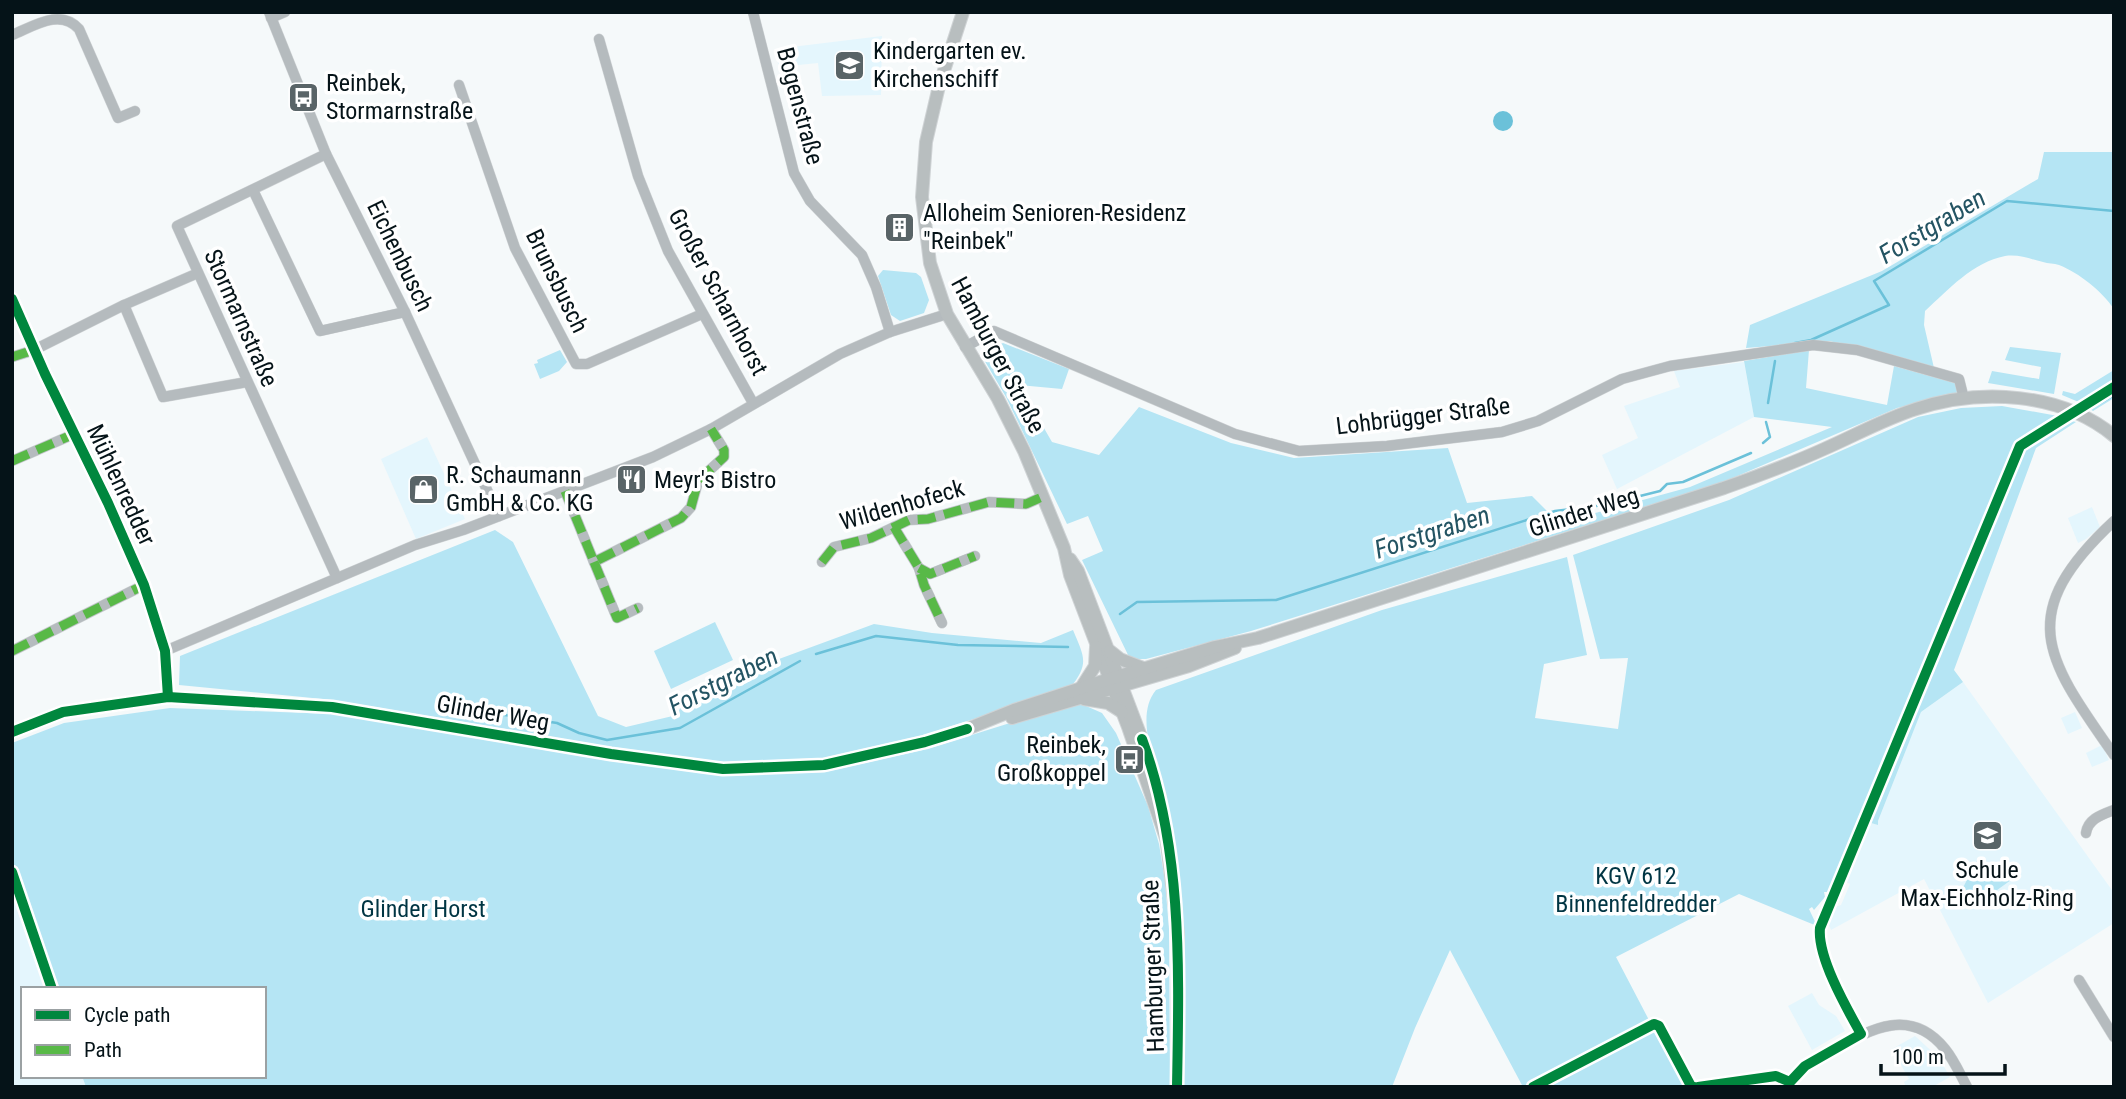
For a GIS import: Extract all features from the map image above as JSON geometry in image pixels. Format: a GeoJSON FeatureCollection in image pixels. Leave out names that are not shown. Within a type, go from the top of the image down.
{"type":"FeatureCollection","features":[{"type":"Feature","properties":{"kind":"main road","name":"Hamburger Straße"},"geometry":{"type":"LineString","coordinates":[[963,12],[939,86],[926,142],[922,197],[928,252],[937,289],[947,314],[1013,427],[1063,548],[1070,575],[1158,788],[1168,844],[1178,933],[1177,1087]]}},
{"type":"Feature","properties":{"kind":"main road","name":"Glinder Weg"},"geometry":{"type":"LineString","coordinates":[[12,732],[63,712],[168,697],[332,707],[611,754],[723,769],[824,765],[1017,717],[1079,693],[1219,656],[1258,638],[1724,488],[1789,464],[1916,409],[1964,399],[2020,399],[2057,405],[2082,415],[2114,436]]}},
{"type":"Feature","properties":{"kind":"main road","name":"Hamburger Straße"},"geometry":{"type":"LineString","coordinates":[[1063,548],[1078,571],[1110,652],[1116,682]]}},
{"type":"Feature","properties":{"kind":"main road"},"geometry":{"type":"LineString","coordinates":[[1096,639],[1095,666],[1079,693],[1128,713],[1146,674],[1110,652]]}},
{"type":"Feature","properties":{"kind":"street"},"geometry":{"type":"LineString","coordinates":[[270,15],[285,12]]}},
{"type":"Feature","properties":{"kind":"street","name":"Bogenstraße"},"geometry":{"type":"LineString","coordinates":[[753,12],[794,173],[810,201],[845,236],[866,262],[890,332]]}},
{"type":"Feature","properties":{"kind":"street","name":"Eichenbusch"},"geometry":{"type":"LineString","coordinates":[[270,15],[326,154],[405,312],[499,516]]}},
{"type":"Feature","properties":{"kind":"street"},"geometry":{"type":"LineString","coordinates":[[12,35],[52,18],[74,23],[118,118],[135,111]]}},
{"type":"Feature","properties":{"kind":"street","name":"Großer Scharnhorst"},"geometry":{"type":"LineString","coordinates":[[599,39],[638,176],[668,251],[753,403]]}},
{"type":"Feature","properties":{"kind":"street","name":"Brunsbusch"},"geometry":{"type":"LineString","coordinates":[[459,85],[515,248],[576,364],[587,364],[702,314]]}},
{"type":"Feature","properties":{"kind":"street","name":"Stormarnstraße"},"geometry":{"type":"LineString","coordinates":[[326,154],[177,226],[337,578]]}},
{"type":"Feature","properties":{"kind":"street"},"geometry":{"type":"LineString","coordinates":[[253,190],[320,331],[405,312]]}},
{"type":"Feature","properties":{"kind":"street"},"geometry":{"type":"LineString","coordinates":[[12,357],[34,350],[124,305],[198,274]]}},
{"type":"Feature","properties":{"kind":"street","name":"Mühlenredder"},"geometry":{"type":"LineString","coordinates":[[12,299],[144,585],[165,651],[168,697]]}},
{"type":"Feature","properties":{"kind":"street"},"geometry":{"type":"LineString","coordinates":[[124,305],[163,397],[247,382]]}},
{"type":"Feature","properties":{"kind":"street"},"geometry":{"type":"LineString","coordinates":[[165,651],[415,545],[653,457],[711,429],[840,354],[890,332],[947,314]]}},
{"type":"Feature","properties":{"kind":"street","name":"Lohbrügger Straße"},"geometry":{"type":"LineString","coordinates":[[965,347],[994,331],[1235,434],[1299,451],[1387,446],[1502,432],[1538,421],[1622,379],[1670,366],[1813,345],[1857,350],[1959,379],[1964,399]]}},
{"type":"Feature","properties":{"kind":"street"},"geometry":{"type":"LineString","coordinates":[[593,562],[661,530],[687,513],[697,485],[724,457],[724,450],[711,429]]}},
{"type":"Feature","properties":{"kind":"street"},"geometry":{"type":"LineString","coordinates":[[12,461],[74,433]]}},
{"type":"Feature","properties":{"kind":"street"},"geometry":{"type":"LineString","coordinates":[[565,491],[617,618],[638,608]]}},
{"type":"Feature","properties":{"kind":"street","name":"Wildenhofeck"},"geometry":{"type":"LineString","coordinates":[[822,562],[834,547],[871,538],[909,520],[928,519],[989,502],[1026,503],[1042,498]]}},
{"type":"Feature","properties":{"kind":"street"},"geometry":{"type":"LineString","coordinates":[[2114,521],[2092,543],[2066,578],[2052,606],[2049,633],[2052,652],[2063,677],[2114,755]]}},
{"type":"Feature","properties":{"kind":"street"},"geometry":{"type":"LineString","coordinates":[[894,527],[919,568],[942,623]]}},
{"type":"Feature","properties":{"kind":"street"},"geometry":{"type":"LineString","coordinates":[[919,568],[930,574],[975,556]]}},
{"type":"Feature","properties":{"kind":"street"},"geometry":{"type":"LineString","coordinates":[[12,651],[144,585]]}},
{"type":"Feature","properties":{"kind":"street"},"geometry":{"type":"LineString","coordinates":[[2086,833],[2093,819],[2114,810]]}},
{"type":"Feature","properties":{"kind":"street"},"geometry":{"type":"LineString","coordinates":[[2079,980],[2114,1037]]}},
{"type":"Feature","properties":{"kind":"street"},"geometry":{"type":"LineString","coordinates":[[1835,984],[1860,1034]]}},
{"type":"Feature","properties":{"kind":"street"},"geometry":{"type":"LineString","coordinates":[[1833,1000],[1847,1009]]}},
{"type":"Feature","properties":{"kind":"street"},"geometry":{"type":"LineString","coordinates":[[1788,1087],[1805,1066],[1860,1034],[1890,1025],[1904,1025],[1923,1031],[1945,1049],[1967,1087]]}},
{"type":"Feature","properties":{"kind":"shaded area","name":"Kindergarten ev. Kirchenschiff"},"geometry":{"type":"Polygon","coordinates":[[[882,36],[881,95],[822,96],[818,63],[779,67],[775,49],[882,36]]]}},
{"type":"Feature","properties":{"kind":"shaded area"},"geometry":{"type":"Polygon","coordinates":[[[1503,111],[1510,114],[1513,121],[1510,128],[1503,131],[1496,128],[1493,121],[1496,114],[1503,111]]]}},
{"type":"Feature","properties":{"kind":"shaded area"},"geometry":{"type":"Polygon","coordinates":[[[1744,362],[1754,417],[1617,489],[1602,455],[1638,438],[1624,406],[1680,387],[1674,371],[1744,362]]]}},
{"type":"Feature","properties":{"kind":"shaded area","name":"R. Schaumann GmbH & Co. KG"},"geometry":{"type":"Polygon","coordinates":[[[427,437],[465,519],[416,539],[381,459],[427,437]]]}},
{"type":"Feature","properties":{"kind":"shaded area"},"geometry":{"type":"Polygon","coordinates":[[[2092,507],[2100,527],[2078,543],[2068,518],[2092,507]]]}},
{"type":"Feature","properties":{"kind":"shaded area","name":"Schule Max-Eichholz-Ring"},"geometry":{"type":"Polygon","coordinates":[[[1963,682],[2114,893],[2114,923],[1988,1003],[1924,879],[1831,930],[1827,920],[1832,908],[1841,905],[1850,884],[1846,882],[1871,823],[1878,825],[1921,712],[1963,682]]]}},
{"type":"Feature","properties":{"kind":"shaded area"},"geometry":{"type":"Polygon","coordinates":[[[2075,712],[2082,728],[2068,734],[2061,718],[2075,712]]]}},
{"type":"Feature","properties":{"kind":"shaded area"},"geometry":{"type":"Polygon","coordinates":[[[2102,745],[2109,760],[2092,767],[2086,753],[2102,745]]]}},
{"type":"Feature","properties":{"kind":"shaded area"},"geometry":{"type":"Polygon","coordinates":[[[12,872],[51,987],[21,987],[21,1078],[83,1078],[86,1087],[12,1087],[12,872]]]}},
{"type":"Feature","properties":{"kind":"shaded area"},"geometry":{"type":"Polygon","coordinates":[[[1812,993],[1819,1005],[1836,1016],[1845,1031],[1812,1050],[1788,1006],[1812,993]]]}},
{"type":"Feature","properties":{"kind":"shaded area"},"geometry":{"type":"Polygon","coordinates":[[[1915,1036],[1939,1058],[1950,1077],[1932,1087],[1906,1087],[1904,1082],[1909,1079],[1892,1049],[1915,1036]]]}},
{"type":"Feature","properties":{"kind":"green space"},"geometry":{"type":"Polygon","coordinates":[[[2044,152],[2114,152],[2114,309],[2097,289],[2067,268],[2024,257],[2005,256],[1982,264],[1952,286],[1925,311],[1924,325],[1934,368],[1829,341],[1746,348],[1750,325],[1882,271],[2038,179],[2044,152]]]}},
{"type":"Feature","properties":{"kind":"green space"},"geometry":{"type":"Polygon","coordinates":[[[883,270],[916,273],[921,277],[929,300],[924,313],[900,321],[891,315],[878,276],[883,270]]]}},
{"type":"Feature","properties":{"kind":"green space"},"geometry":{"type":"Polygon","coordinates":[[[1003,343],[1069,369],[1062,389],[1019,385],[1052,442],[1099,455],[1139,407],[1231,443],[1294,458],[1448,448],[1467,503],[1532,496],[1559,523],[1690,487],[1832,427],[1754,417],[1744,361],[1809,350],[1806,388],[1887,405],[1894,366],[1955,383],[1958,393],[1897,408],[1721,483],[1251,631],[1146,659],[1130,659],[1082,560],[1103,551],[1088,516],[1067,524],[1006,397],[980,353],[1003,343]]]}},
{"type":"Feature","properties":{"kind":"green space"},"geometry":{"type":"Polygon","coordinates":[[[2010,347],[2061,353],[2054,394],[1988,383],[1992,371],[2039,379],[2041,367],[2005,360],[2010,347]]]}},
{"type":"Feature","properties":{"kind":"green space"},"geometry":{"type":"Polygon","coordinates":[[[560,350],[567,362],[559,371],[540,379],[534,364],[560,350]]]}},
{"type":"Feature","properties":{"kind":"green space"},"geometry":{"type":"Polygon","coordinates":[[[2114,370],[2114,398],[2093,411],[2062,395],[2063,391],[2075,394],[2114,370]]]}},
{"type":"Feature","properties":{"kind":"green space","name":"KGV 612 Binnenfeldredder"},"geometry":{"type":"Polygon","coordinates":[[[2002,406],[2058,416],[2046,424],[2052,430],[2067,420],[2076,422],[2036,448],[1954,670],[1963,682],[1921,712],[1878,825],[1871,823],[1846,882],[1837,879],[1831,892],[1824,892],[1825,897],[1814,910],[1812,907],[1809,909],[1817,926],[1739,894],[1616,957],[1684,1087],[1523,1087],[1450,950],[1392,1087],[1183,1087],[1184,959],[1179,873],[1167,808],[1147,731],[1149,702],[1156,690],[1382,610],[1567,557],[1587,655],[1544,664],[1535,718],[1618,729],[1628,658],[1600,659],[1573,555],[1729,500],[1918,417],[1961,408],[2002,406]]]}},
{"type":"Feature","properties":{"kind":"green space"},"geometry":{"type":"Polygon","coordinates":[[[495,530],[513,542],[598,716],[626,727],[677,715],[687,693],[874,624],[932,633],[1041,643],[1073,630],[1082,654],[1083,666],[1070,688],[924,735],[823,758],[723,762],[612,747],[333,700],[179,685],[180,656],[495,530]]]}},
{"type":"Feature","properties":{"kind":"green space"},"geometry":{"type":"Polygon","coordinates":[[[715,622],[733,660],[671,689],[654,651],[715,622]]]}},
{"type":"Feature","properties":{"kind":"green space","name":"Glinder Horst"},"geometry":{"type":"Polygon","coordinates":[[[1077,702],[1102,713],[1116,733],[1148,806],[1159,844],[1169,929],[1170,1087],[86,1087],[83,1078],[266,1078],[266,987],[51,987],[12,872],[12,743],[64,723],[170,708],[332,714],[610,761],[723,776],[825,772],[927,749],[1077,702]]]}},
{"type":"Feature","properties":{"kind":"green space"},"geometry":{"type":"Polygon","coordinates":[[[1979,857],[1989,870],[2000,865],[2011,880],[1975,906],[1957,899],[1979,857]]]}},
{"type":"Feature","properties":{"kind":"waterway","name":"Forstgraben"},"geometry":{"type":"LineString","coordinates":[[1795,343],[1811,340],[1889,305],[1874,281],[2007,201],[2114,211]]}},
{"type":"Feature","properties":{"kind":"waterway","name":"Forstgraben"},"geometry":{"type":"LineString","coordinates":[[1768,403],[1775,361]]}},
{"type":"Feature","properties":{"kind":"waterway"},"geometry":{"type":"LineString","coordinates":[[2090,409],[2114,395]]}},
{"type":"Feature","properties":{"kind":"waterway","name":"Forstgraben"},"geometry":{"type":"LineString","coordinates":[[1763,443],[1770,437],[1766,422]]}},
{"type":"Feature","properties":{"kind":"waterway"},"geometry":{"type":"LineString","coordinates":[[1845,880],[2022,452],[2068,422]]}},
{"type":"Feature","properties":{"kind":"waterway","name":"Forstgraben"},"geometry":{"type":"LineString","coordinates":[[1120,614],[1137,602],[1276,600],[1555,511],[1604,505],[1660,491],[1667,484],[1683,482],[1751,453]]}},
{"type":"Feature","properties":{"kind":"waterway","name":"Forstgraben"},"geometry":{"type":"LineString","coordinates":[[816,654],[876,636],[958,645],[1068,647]]}},
{"type":"Feature","properties":{"kind":"waterway","name":"Forstgraben"},"geometry":{"type":"LineString","coordinates":[[498,714],[557,723],[579,733],[607,740],[680,728],[800,661]]}},
{"type":"Feature","properties":{"kind":"marked path"},"geometry":{"type":"LineString","coordinates":[[12,357],[34,350]]}},
{"type":"Feature","properties":{"kind":"marked path"},"geometry":{"type":"LineString","coordinates":[[565,491],[594,562],[681,518],[691,507],[702,477],[724,457],[724,450],[711,429]]}},
{"type":"Feature","properties":{"kind":"marked path"},"geometry":{"type":"LineString","coordinates":[[12,461],[74,434]]}},
{"type":"Feature","properties":{"kind":"marked path"},"geometry":{"type":"LineString","coordinates":[[822,562],[834,547],[871,538],[909,520],[928,519],[989,502],[1026,504],[1042,497]]}},
{"type":"Feature","properties":{"kind":"marked path"},"geometry":{"type":"LineString","coordinates":[[894,527],[919,568],[942,623]]}},
{"type":"Feature","properties":{"kind":"marked path"},"geometry":{"type":"LineString","coordinates":[[919,568],[930,574],[975,556]]}},
{"type":"Feature","properties":{"kind":"marked path"},"geometry":{"type":"LineString","coordinates":[[594,562],[617,618],[638,608]]}},
{"type":"Feature","properties":{"kind":"marked path"},"geometry":{"type":"LineString","coordinates":[[12,651],[144,585]]}},
{"type":"Feature","properties":{"kind":"cycle path"},"geometry":{"type":"LineString","coordinates":[[12,299],[144,585],[165,651],[168,697]]}},
{"type":"Feature","properties":{"kind":"cycle path"},"geometry":{"type":"LineString","coordinates":[[1698,1087],[1776,1076],[1790,1082],[1805,1066],[1861,1034],[1828,968],[1820,940],[1820,928],[2020,446],[2114,387]]}},
{"type":"Feature","properties":{"kind":"cycle path"},"geometry":{"type":"LineString","coordinates":[[12,732],[63,712],[168,697],[332,707],[611,754],[723,769],[824,765],[925,742],[967,729]]}},
{"type":"Feature","properties":{"kind":"cycle path"},"geometry":{"type":"LineString","coordinates":[[1142,739],[1155,781],[1172,867],[1178,955],[1177,1087]]}},
{"type":"Feature","properties":{"kind":"cycle path"},"geometry":{"type":"LineString","coordinates":[[12,872],[51,987]]}},
{"type":"Feature","properties":{"kind":"cycle path"},"geometry":{"type":"LineString","coordinates":[[1533,1087],[1654,1024],[1659,1026],[1691,1086],[1694,1087]]}},
{"type":"Feature","properties":{"kind":"place","name":"Kindergarten ev. Kirchenschiff"},"geometry":{"type":"Point","coordinates":[850,65]}},
{"type":"Feature","properties":{"kind":"place","name":"Reinbek, Stormarnstraße"},"geometry":{"type":"Point","coordinates":[303,97]}},
{"type":"Feature","properties":{"kind":"place","name":"Alloheim Senioren-Residenz \"Reinbek\""},"geometry":{"type":"Point","coordinates":[900,227]}},
{"type":"Feature","properties":{"kind":"place","name":"Meyr's Bistro"},"geometry":{"type":"Point","coordinates":[631,480]}},
{"type":"Feature","properties":{"kind":"place","name":"R. Schaumann GmbH & Co. KG"},"geometry":{"type":"Point","coordinates":[423,489]}},
{"type":"Feature","properties":{"kind":"place","name":"Reinbek, Großkoppel"},"geometry":{"type":"Point","coordinates":[1129,759]}},
{"type":"Feature","properties":{"kind":"place","name":"Schule Max-Eichholz-Ring"},"geometry":{"type":"Point","coordinates":[1987,836]}}]}
